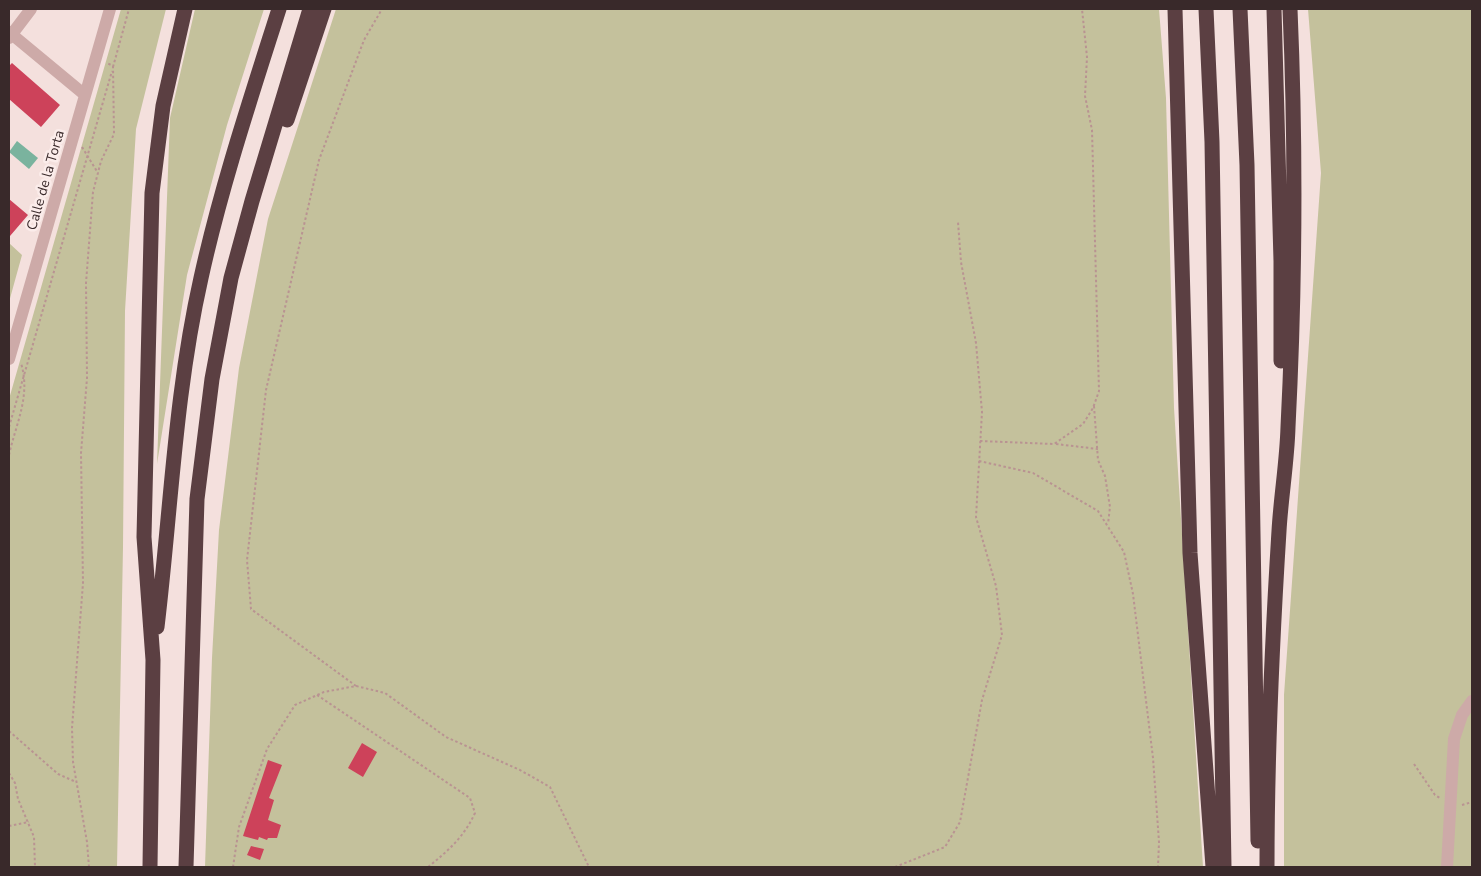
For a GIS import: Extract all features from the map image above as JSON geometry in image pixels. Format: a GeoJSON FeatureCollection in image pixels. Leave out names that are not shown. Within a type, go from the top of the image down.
{"type":"FeatureCollection","features":[{"type":"Feature","properties":{"kind":"highway"},"geometry":{"type":"LineString","coordinates":[[153,660],[144,537],[152,192],[163,106],[185,9]]}},
{"type":"Feature","properties":{"kind":"highway"},"geometry":{"type":"LineString","coordinates":[[150,867],[153,660],[176,423],[201,278],[241,131],[279,9]]}},
{"type":"Feature","properties":{"kind":"highway"},"geometry":{"type":"LineString","coordinates":[[186,867],[197,499],[212,379],[231,278],[252,201],[310,9]]}},
{"type":"Feature","properties":{"kind":"highway"},"geometry":{"type":"LineString","coordinates":[[252,201],[272,165],[324,9]]}},
{"type":"Feature","properties":{"kind":"highway"},"geometry":{"type":"LineString","coordinates":[[1169,9],[1180,158]]}},
{"type":"Feature","properties":{"kind":"highway"},"geometry":{"type":"LineString","coordinates":[[1175,9],[1190,553],[1214,867]]}},
{"type":"Feature","properties":{"kind":"highway"},"geometry":{"type":"LineString","coordinates":[[1206,9],[1212,142],[1224,867]]}},
{"type":"Feature","properties":{"kind":"highway"},"geometry":{"type":"LineString","coordinates":[[1240,9],[1246,165],[1255,786],[1259,867]]}},
{"type":"Feature","properties":{"kind":"highway"},"geometry":{"type":"LineString","coordinates":[[1267,867],[1270,713],[1280,507],[1281,261],[1274,9]]}},
{"type":"Feature","properties":{"kind":"highway"},"geometry":{"type":"LineString","coordinates":[[1280,507],[1288,430],[1292,310],[1294,94],[1290,9]]}},
{"type":"Feature","properties":{"kind":"street"},"geometry":{"type":"LineString","coordinates":[[31,9],[10,35],[85,95]]}},
{"type":"Feature","properties":{"kind":"street","name":"Calle de la Torta"},"geometry":{"type":"LineString","coordinates":[[14,360],[72,139],[110,9]]}},
{"type":"Feature","properties":{"kind":"street"},"geometry":{"type":"LineString","coordinates":[[1447,867],[1454,740],[1462,715],[1472,701]]}},
{"type":"Feature","properties":{"kind":"path"},"geometry":{"type":"LineString","coordinates":[[9,427],[129,9]]}},
{"type":"Feature","properties":{"kind":"path"},"geometry":{"type":"LineString","coordinates":[[382,9],[364,40],[319,160],[266,390],[247,560],[251,609],[356,686],[385,693],[446,738],[520,770],[550,787],[589,867]]}},
{"type":"Feature","properties":{"kind":"path"},"geometry":{"type":"LineString","coordinates":[[1054,444],[1083,424],[1099,391],[1092,130],[1085,96],[1087,57],[1082,9]]}},
{"type":"Feature","properties":{"kind":"path"},"geometry":{"type":"LineString","coordinates":[[88,867],[87,842],[73,762],[72,728],[83,583],[81,453],[87,378],[86,283],[93,192],[98,173],[114,134],[113,66],[95,59]]}},
{"type":"Feature","properties":{"kind":"path"},"geometry":{"type":"LineString","coordinates":[[72,139],[79,141],[98,173]]}},
{"type":"Feature","properties":{"kind":"path"},"geometry":{"type":"LineString","coordinates":[[895,867],[945,847],[960,822],[982,700],[1002,635],[996,586],[976,517],[982,412],[976,343],[961,262],[958,222]]}},
{"type":"Feature","properties":{"kind":"path"},"geometry":{"type":"LineString","coordinates":[[9,455],[23,405],[24,375],[14,360]]}},
{"type":"Feature","properties":{"kind":"path"},"geometry":{"type":"LineString","coordinates":[[1094,404],[1098,460],[1105,476],[1110,507],[1108,524]]}},
{"type":"Feature","properties":{"kind":"path"},"geometry":{"type":"LineString","coordinates":[[980,441],[1054,444],[1098,449]]}},
{"type":"Feature","properties":{"kind":"path"},"geometry":{"type":"LineString","coordinates":[[979,461],[1033,473],[1098,511],[1124,552],[1132,594],[1154,758],[1159,842],[1158,867]]}},
{"type":"Feature","properties":{"kind":"path"},"geometry":{"type":"LineString","coordinates":[[233,867],[239,827],[267,749],[294,705],[317,695],[356,686]]}},
{"type":"Feature","properties":{"kind":"path"},"geometry":{"type":"LineString","coordinates":[[317,695],[470,798],[475,813],[468,827],[456,844],[428,867]]}},
{"type":"Feature","properties":{"kind":"path"},"geometry":{"type":"LineString","coordinates":[[9,731],[58,774],[77,783]]}},
{"type":"Feature","properties":{"kind":"path"},"geometry":{"type":"LineString","coordinates":[[1414,764],[1435,795],[1451,805]]}},
{"type":"Feature","properties":{"kind":"path"},"geometry":{"type":"LineString","coordinates":[[9,773],[15,784],[18,799],[34,837],[35,867]]}},
{"type":"Feature","properties":{"kind":"path"},"geometry":{"type":"LineString","coordinates":[[9,826],[29,822]]}},
{"type":"Feature","properties":{"kind":"shaded area"},"geometry":{"type":"Polygon","coordinates":[[[121,9],[166,9],[136,129],[125,311],[117,867],[9,867],[9,399],[121,9]]]}},
{"type":"Feature","properties":{"kind":"shaded area"},"geometry":{"type":"Polygon","coordinates":[[[195,9],[264,9],[227,125],[187,275],[157,464],[170,118],[195,9]]]}},
{"type":"Feature","properties":{"kind":"shaded area"},"geometry":{"type":"Polygon","coordinates":[[[336,9],[1159,9],[1166,98],[1174,408],[1203,867],[205,867],[212,658],[219,530],[239,368],[268,219],[336,9]]]}},
{"type":"Feature","properties":{"kind":"shaded area"},"geometry":{"type":"Polygon","coordinates":[[[1308,9],[1472,9],[1472,867],[1284,867],[1284,695],[1321,173],[1308,9]]]}},
{"type":"Feature","properties":{"kind":"shaded area"},"geometry":{"type":"Polygon","coordinates":[[[17,141],[38,158],[29,169],[9,152],[17,141]]]}},
{"type":"Feature","properties":{"kind":"shaded area"},"geometry":{"type":"Polygon","coordinates":[[[9,243],[22,255],[9,302],[9,243]]]}},
{"type":"Feature","properties":{"kind":"building"},"geometry":{"type":"Polygon","coordinates":[[[12,63],[60,105],[41,127],[9,99],[9,66],[12,63]]]}},
{"type":"Feature","properties":{"kind":"building"},"geometry":{"type":"Polygon","coordinates":[[[9,199],[28,215],[10,236],[9,235],[9,199]]]}},
{"type":"Feature","properties":{"kind":"building"},"geometry":{"type":"Polygon","coordinates":[[[362,743],[377,752],[363,777],[348,768],[362,743]]]}},
{"type":"Feature","properties":{"kind":"building"},"geometry":{"type":"Polygon","coordinates":[[[268,760],[282,765],[269,798],[274,800],[268,820],[281,825],[277,838],[268,838],[267,840],[259,837],[258,840],[243,836],[268,760]]]}},
{"type":"Feature","properties":{"kind":"building"},"geometry":{"type":"Polygon","coordinates":[[[251,846],[264,849],[260,860],[247,855],[251,846]]]}}]}
